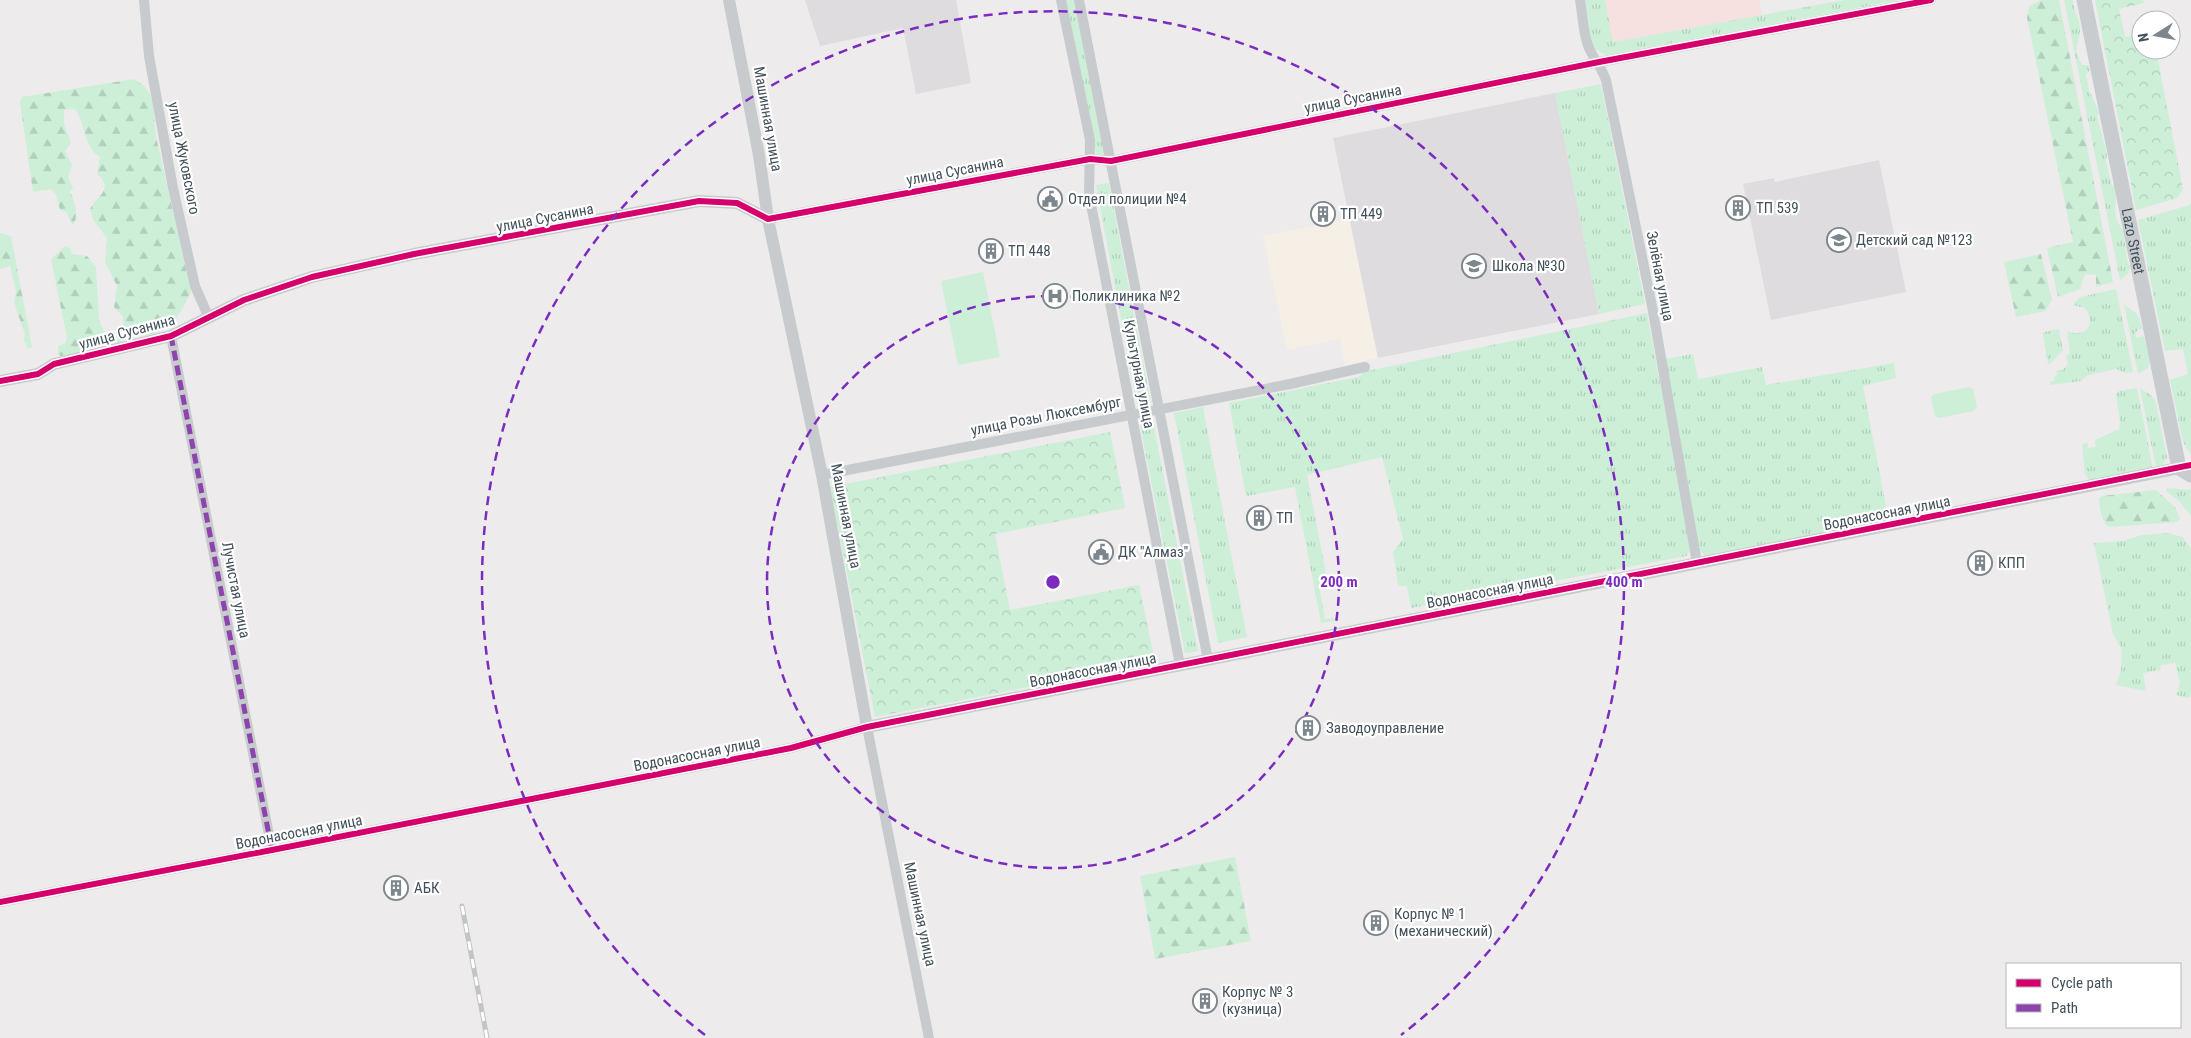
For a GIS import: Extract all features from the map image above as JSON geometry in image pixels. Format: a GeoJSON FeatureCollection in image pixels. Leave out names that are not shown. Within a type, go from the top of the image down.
{"type":"FeatureCollection","features":[{"type":"Feature","properties":{"kind":"main road","name":"Lazo Street"},"geometry":{"type":"LineString","coordinates":[[2084,0],[2187,469]]}},
{"type":"Feature","properties":{"kind":"street","name":"улица Жуковского"},"geometry":{"type":"LineString","coordinates":[[144,0],[149,56],[173,188],[195,286],[209,318]]}},
{"type":"Feature","properties":{"kind":"street","name":"Машинная улица"},"geometry":{"type":"LineString","coordinates":[[730,0],[759,155],[768,219],[822,475],[867,727],[930,1038]]}},
{"type":"Feature","properties":{"kind":"street","name":"Культурная улица"},"geometry":{"type":"LineString","coordinates":[[1061,0],[1090,140],[1090,194],[1180,665]]}},
{"type":"Feature","properties":{"kind":"street","name":"Культурная улица"},"geometry":{"type":"LineString","coordinates":[[1079,0],[1208,660]]}},
{"type":"Feature","properties":{"kind":"street","name":"Зелёная улица"},"geometry":{"type":"LineString","coordinates":[[1580,0],[1588,43],[1591,52],[1599,62],[1606,80],[1652,306],[1697,563]]}},
{"type":"Feature","properties":{"kind":"street","name":"улица Сусанина"},"geometry":{"type":"LineString","coordinates":[[0,381],[38,374],[54,364],[171,336],[244,300],[312,277],[414,254],[699,201],[737,203],[768,219],[1090,159],[1111,162],[1599,62],[1931,0]]}},
{"type":"Feature","properties":{"kind":"street","name":"Лучистая улица"},"geometry":{"type":"LineString","coordinates":[[171,336],[272,850]]}},
{"type":"Feature","properties":{"kind":"street","name":"улица Розы Люксембург"},"geometry":{"type":"LineString","coordinates":[[822,475],[1290,384],[1365,367]]}},
{"type":"Feature","properties":{"kind":"street","name":"Водонасосная улица"},"geometry":{"type":"LineString","coordinates":[[0,902],[791,748],[867,727],[1180,665],[2187,469]]}},
{"type":"Feature","properties":{"kind":"shaded area"},"geometry":{"type":"Polygon","coordinates":[[[805,0],[956,0],[971,83],[916,94],[903,28],[820,46],[805,0]]]}},
{"type":"Feature","properties":{"kind":"shaded area"},"geometry":{"type":"Polygon","coordinates":[[[1605,0],[1759,0],[1762,15],[1613,42],[1605,0]]]}},
{"type":"Feature","properties":{"kind":"shaded area","name":"Школа №30"},"geometry":{"type":"Polygon","coordinates":[[[1555,93],[1599,314],[1378,358],[1333,138],[1555,93]]]}},
{"type":"Feature","properties":{"kind":"shaded area"},"geometry":{"type":"Polygon","coordinates":[[[1879,160],[1906,292],[1771,320],[1743,184],[1774,178],[1775,182],[1879,160]]]}},
{"type":"Feature","properties":{"kind":"shaded area"},"geometry":{"type":"Polygon","coordinates":[[[1349,219],[1378,358],[1345,365],[1340,339],[1287,350],[1263,236],[1349,219]]]}},
{"type":"Feature","properties":{"kind":"green space"},"geometry":{"type":"Polygon","coordinates":[[[1066,0],[1075,0],[1104,154],[1101,157],[1096,153],[1066,0]]]}},
{"type":"Feature","properties":{"kind":"green space"},"geometry":{"type":"Polygon","coordinates":[[[1584,0],[1605,0],[1613,42],[1844,0],[1900,0],[1606,55],[1595,49],[1592,42],[1584,0]]]}},
{"type":"Feature","properties":{"kind":"green space"},"geometry":{"type":"Polygon","coordinates":[[[2041,0],[2059,0],[2113,282],[2096,287],[2096,275],[2085,274],[2080,289],[2058,297],[2047,248],[2073,242],[2027,18],[2029,6],[2041,0]]]}},
{"type":"Feature","properties":{"kind":"green space"},"geometry":{"type":"Polygon","coordinates":[[[2064,0],[2073,0],[2080,27],[2077,54],[2083,65],[2088,65],[2090,70],[2086,75],[2089,90],[2099,112],[2097,117],[2107,153],[2106,162],[2111,183],[2115,188],[2117,221],[2123,230],[2128,264],[2130,266],[2129,273],[2120,280],[2064,0]]]}},
{"type":"Feature","properties":{"kind":"green space"},"geometry":{"type":"Polygon","coordinates":[[[2095,0],[2143,0],[2144,3],[2119,9],[2125,37],[2131,36],[2131,60],[2158,60],[2183,189],[2177,198],[2136,210],[2095,0]]]}},
{"type":"Feature","properties":{"kind":"green space"},"geometry":{"type":"Polygon","coordinates":[[[134,79],[143,85],[150,94],[153,105],[156,137],[191,291],[184,307],[175,320],[163,330],[147,336],[133,335],[118,343],[114,340],[114,335],[124,329],[123,317],[114,307],[117,286],[105,262],[107,238],[94,221],[90,209],[105,188],[97,174],[100,157],[90,147],[79,115],[75,109],[64,110],[64,124],[71,143],[65,151],[72,165],[68,177],[73,188],[70,192],[76,208],[76,218],[73,225],[66,212],[60,210],[56,195],[51,189],[33,192],[20,103],[22,97],[134,79]]]}},
{"type":"Feature","properties":{"kind":"green space"},"geometry":{"type":"Polygon","coordinates":[[[1601,84],[1645,304],[1599,314],[1555,93],[1601,84]]]}},
{"type":"Feature","properties":{"kind":"green space"},"geometry":{"type":"Polygon","coordinates":[[[1109,183],[1151,403],[1137,405],[1096,185],[1109,183]]]}},
{"type":"Feature","properties":{"kind":"green space"},"geometry":{"type":"Polygon","coordinates":[[[2191,203],[2191,455],[2183,442],[2170,380],[2188,374],[2183,349],[2165,351],[2138,220],[2190,205],[2191,203]]]}},
{"type":"Feature","properties":{"kind":"green space"},"geometry":{"type":"Polygon","coordinates":[[[0,233],[11,236],[32,347],[28,349],[14,303],[16,291],[10,266],[0,269],[0,233]]]}},
{"type":"Feature","properties":{"kind":"green space"},"geometry":{"type":"Polygon","coordinates":[[[65,246],[70,248],[72,254],[87,256],[96,267],[99,320],[106,337],[93,350],[61,356],[58,354],[58,346],[65,343],[67,338],[51,259],[65,246]]]}},
{"type":"Feature","properties":{"kind":"green space"},"geometry":{"type":"Polygon","coordinates":[[[2041,254],[2052,300],[2045,311],[2016,317],[2004,262],[2041,254]]]}},
{"type":"Feature","properties":{"kind":"green space"},"geometry":{"type":"Polygon","coordinates":[[[983,272],[1000,357],[958,365],[941,281],[983,272]]]}},
{"type":"Feature","properties":{"kind":"green space"},"geometry":{"type":"Polygon","coordinates":[[[2116,289],[2133,372],[2125,373],[2117,369],[2088,375],[2081,381],[2051,385],[2050,382],[2057,375],[2056,371],[2063,370],[2068,364],[2066,355],[2070,354],[2067,331],[2074,333],[2084,332],[2090,323],[2089,315],[2085,308],[2073,305],[2080,297],[2116,289]]]}},
{"type":"Feature","properties":{"kind":"green space"},"geometry":{"type":"Polygon","coordinates":[[[2124,304],[2137,314],[2143,329],[2139,329],[2135,333],[2137,338],[2144,337],[2150,362],[2147,369],[2138,374],[2124,304]]]}},
{"type":"Feature","properties":{"kind":"green space"},"geometry":{"type":"Polygon","coordinates":[[[1647,313],[1691,549],[1686,556],[1411,608],[1407,586],[1398,586],[1393,552],[1403,539],[1382,457],[1307,475],[1328,584],[1319,586],[1325,619],[1334,618],[1335,621],[1321,623],[1295,487],[1246,496],[1229,403],[1358,377],[1361,376],[1362,372],[1647,313]]]}},
{"type":"Feature","properties":{"kind":"green space"},"geometry":{"type":"Polygon","coordinates":[[[2059,329],[2063,350],[2048,364],[2043,335],[2044,332],[2059,329]]]}},
{"type":"Feature","properties":{"kind":"green space"},"geometry":{"type":"Polygon","coordinates":[[[1693,354],[1698,379],[1762,367],[1766,385],[1894,363],[1896,378],[1863,386],[1888,517],[1881,522],[1705,556],[1699,549],[1665,359],[1693,354]]]}},
{"type":"Feature","properties":{"kind":"green space"},"geometry":{"type":"Polygon","coordinates":[[[1969,387],[1973,389],[1977,407],[1973,411],[1939,418],[1935,416],[1931,397],[1934,394],[1969,387]]]}},
{"type":"Feature","properties":{"kind":"green space"},"geometry":{"type":"Polygon","coordinates":[[[2137,388],[2153,469],[2092,480],[2088,479],[2085,474],[2082,445],[2087,442],[2088,448],[2096,447],[2095,440],[2119,429],[2120,422],[2116,394],[2119,391],[2137,388]]]}},
{"type":"Feature","properties":{"kind":"green space"},"geometry":{"type":"Polygon","coordinates":[[[2140,388],[2152,396],[2156,402],[2167,458],[2162,465],[2156,468],[2140,388]]]}},
{"type":"Feature","properties":{"kind":"green space"},"geometry":{"type":"Polygon","coordinates":[[[1203,407],[1247,637],[1218,643],[1174,413],[1203,407]]]}},
{"type":"Feature","properties":{"kind":"green space"},"geometry":{"type":"Polygon","coordinates":[[[1153,422],[1198,651],[1185,653],[1140,425],[1153,422]]]}},
{"type":"Feature","properties":{"kind":"green space"},"geometry":{"type":"Polygon","coordinates":[[[1110,432],[1125,508],[995,534],[1010,610],[1139,585],[1155,662],[875,717],[830,487],[1110,432]]]}},
{"type":"Feature","properties":{"kind":"green space"},"geometry":{"type":"Polygon","coordinates":[[[2167,488],[2191,490],[2191,516],[2179,501],[2166,491],[2167,488]]]}},
{"type":"Feature","properties":{"kind":"green space"},"geometry":{"type":"Polygon","coordinates":[[[2156,490],[2175,507],[2180,519],[2177,522],[2109,527],[2104,521],[2100,510],[2099,498],[2102,496],[2156,490]]]}},
{"type":"Feature","properties":{"kind":"green space"},"geometry":{"type":"Polygon","coordinates":[[[2167,533],[2183,537],[2191,548],[2191,696],[2188,698],[2176,695],[2180,683],[2175,663],[2161,665],[2160,670],[2143,673],[2146,691],[2116,685],[2121,670],[2122,650],[2113,634],[2094,543],[2122,541],[2142,535],[2167,533]]]}},
{"type":"Feature","properties":{"kind":"green space"},"geometry":{"type":"Polygon","coordinates":[[[1235,857],[1251,941],[1155,959],[1140,876],[1235,857]]]}},
{"type":"Feature","properties":{"kind":"railway"},"geometry":{"type":"LineString","coordinates":[[462,906],[487,1038]]}},
{"type":"Feature","properties":{"kind":"marked path"},"geometry":{"type":"LineString","coordinates":[[171,336],[272,850]]}},
{"type":"Feature","properties":{"kind":"cycle path"},"geometry":{"type":"LineString","coordinates":[[0,381],[38,374],[54,364],[171,336],[244,300],[312,277],[414,254],[699,201],[737,203],[768,219],[1090,159],[1111,161],[1599,62],[1931,0]]}},
{"type":"Feature","properties":{"kind":"cycle path"},"geometry":{"type":"LineString","coordinates":[[0,902],[791,748],[867,727],[2191,465]]}},
{"type":"Feature","properties":{"kind":"place","name":"Отдел полиции №4"},"geometry":{"type":"Point","coordinates":[1050,199]}},
{"type":"Feature","properties":{"kind":"place","name":"ТП 539"},"geometry":{"type":"Point","coordinates":[1738,208]}},
{"type":"Feature","properties":{"kind":"place","name":"ТП 449"},"geometry":{"type":"Point","coordinates":[1323,214]}},
{"type":"Feature","properties":{"kind":"place","name":"Детский сад №123"},"geometry":{"type":"Point","coordinates":[1839,240]}},
{"type":"Feature","properties":{"kind":"place","name":"ТП 448"},"geometry":{"type":"Point","coordinates":[991,251]}},
{"type":"Feature","properties":{"kind":"place","name":"Школа №30"},"geometry":{"type":"Point","coordinates":[1474,266]}},
{"type":"Feature","properties":{"kind":"place","name":"Поликлиника №2"},"geometry":{"type":"Point","coordinates":[1055,296]}},
{"type":"Feature","properties":{"kind":"place","name":"ТП"},"geometry":{"type":"Point","coordinates":[1259,518]}},
{"type":"Feature","properties":{"kind":"place","name":"ДК \"Алмаз\""},"geometry":{"type":"Point","coordinates":[1101,552]}},
{"type":"Feature","properties":{"kind":"place","name":"КПП"},"geometry":{"type":"Point","coordinates":[1980,563]}},
{"type":"Feature","properties":{"kind":"place","name":"Заводоуправление"},"geometry":{"type":"Point","coordinates":[1308,728]}},
{"type":"Feature","properties":{"kind":"place","name":"АБК"},"geometry":{"type":"Point","coordinates":[396,888]}},
{"type":"Feature","properties":{"kind":"place","name":"Корпус № 1 (механический)"},"geometry":{"type":"Point","coordinates":[1376,923]}},
{"type":"Feature","properties":{"kind":"place","name":"Корпус № 3 (кузница)"},"geometry":{"type":"Point","coordinates":[1205,1001]}}]}
